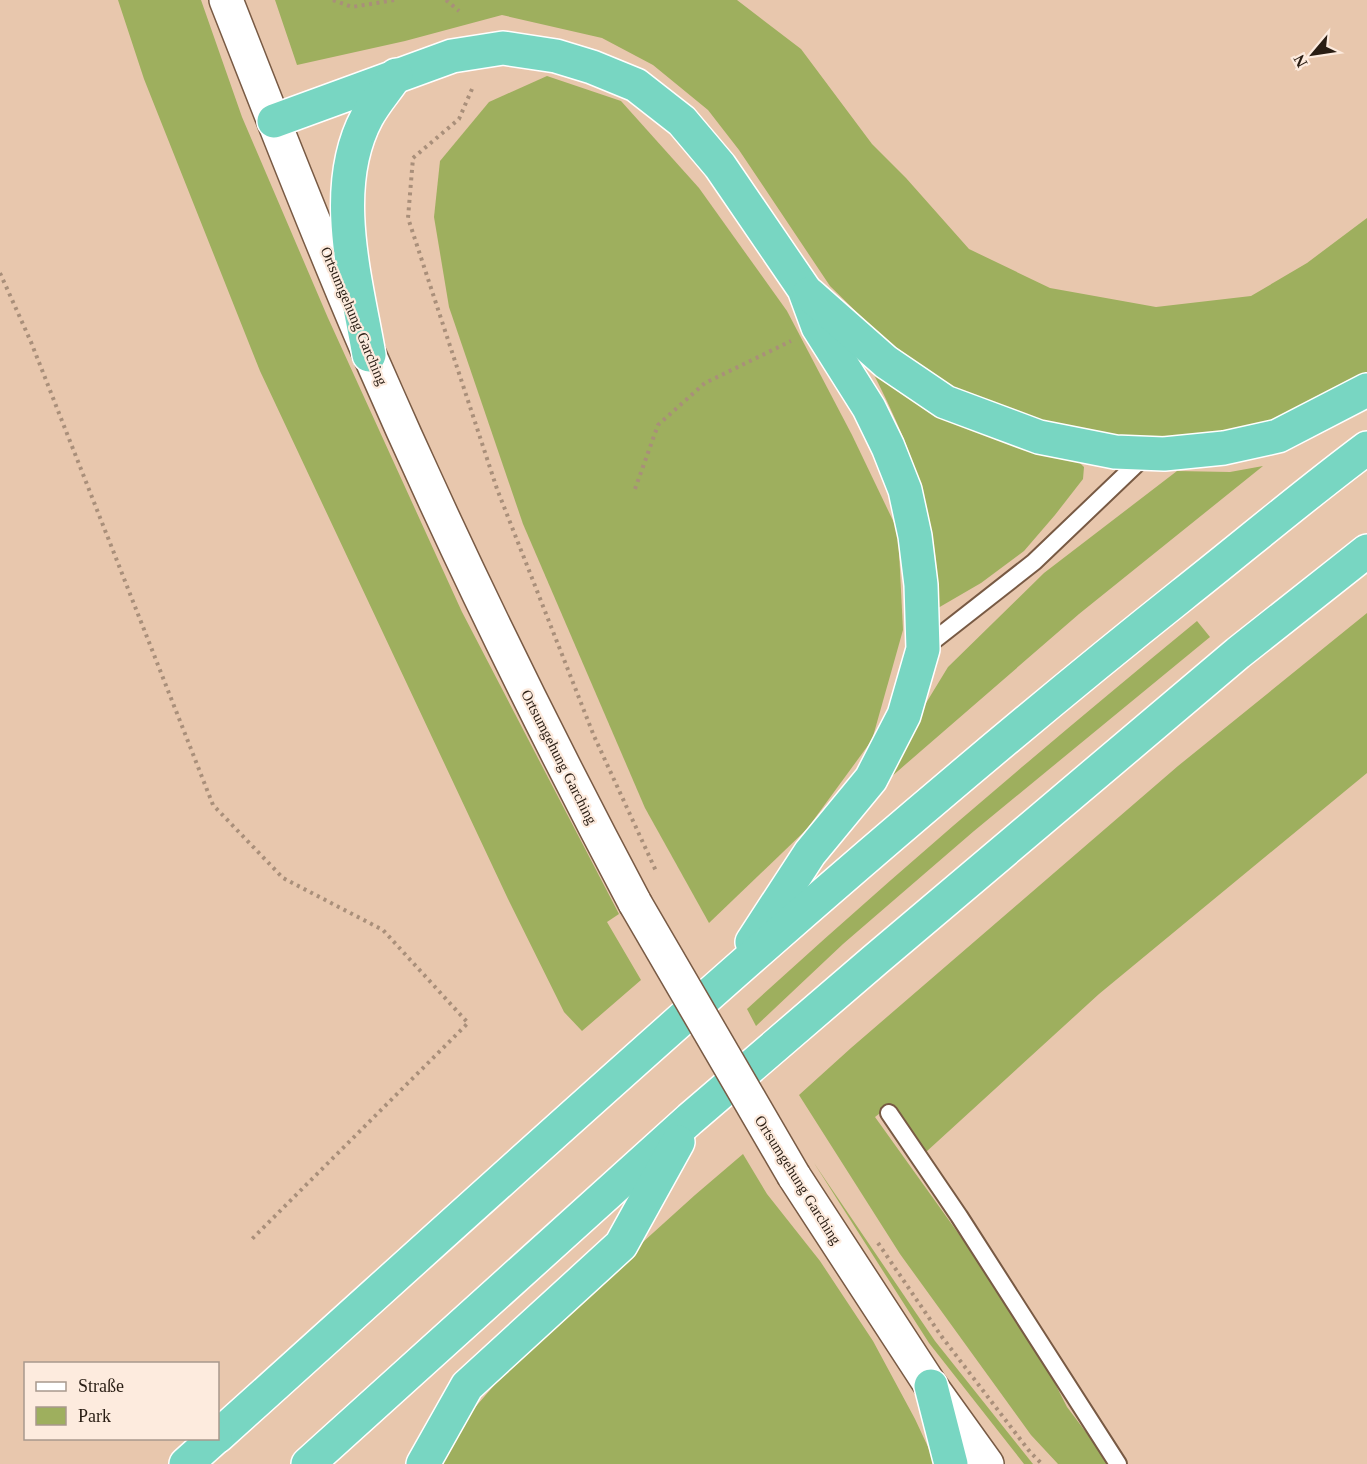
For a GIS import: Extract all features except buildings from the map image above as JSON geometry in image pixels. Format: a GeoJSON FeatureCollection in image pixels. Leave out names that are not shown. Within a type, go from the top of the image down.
{"type":"FeatureCollection","features":[{"type":"Feature","properties":{"kind":"highway"},"geometry":{"type":"LineString","coordinates":[[274,121],[453,56],[503,48],[556,56],[592,67],[636,85],[682,121],[720,166],[804,289],[886,362],[945,402],[1039,437],[1115,452],[1164,454],[1224,448],[1278,436],[1367,390]]}},
{"type":"Feature","properties":{"kind":"highway"},"geometry":{"type":"LineString","coordinates":[[369,355],[349,240],[349,169],[357,140],[368,116],[396,75]]}},
{"type":"Feature","properties":{"kind":"highway"},"geometry":{"type":"LineString","coordinates":[[731,974],[810,853],[871,779],[904,715],[924,649],[921,585],[915,536],[905,490],[869,408],[818,327],[804,289]]}},
{"type":"Feature","properties":{"kind":"highway"},"geometry":{"type":"LineString","coordinates":[[219,1434],[731,974],[1061,691],[1367,448]]}},
{"type":"Feature","properties":{"kind":"highway"},"geometry":{"type":"LineString","coordinates":[[308,1464],[690,1119],[1238,653],[1367,551]]}},
{"type":"Feature","properties":{"kind":"highway"},"geometry":{"type":"LineString","coordinates":[[423,1464],[467,1386],[621,1245],[690,1119]]}},
{"type":"Feature","properties":{"kind":"highway"},"geometry":{"type":"LineString","coordinates":[[931,1386],[951,1464]]}},
{"type":"Feature","properties":{"kind":"highway"},"geometry":{"type":"LineString","coordinates":[[186,1464],[213,1440]]}},
{"type":"Feature","properties":{"kind":"main road","name":"Ortsumgehung Garching"},"geometry":{"type":"LineString","coordinates":[[226,0],[369,355],[515,669],[579,798],[635,903],[794,1176],[931,1386],[987,1464]]}},
{"type":"Feature","properties":{"kind":"lane"},"geometry":{"type":"LineString","coordinates":[[924,649],[1034,562],[1148,454]]}},
{"type":"Feature","properties":{"kind":"lane"},"geometry":{"type":"LineString","coordinates":[[889,1113],[1118,1464]]}},
{"type":"Feature","properties":{"kind":"path"},"geometry":{"type":"LineString","coordinates":[[333,0],[352,7],[394,0]]}},
{"type":"Feature","properties":{"kind":"path"},"geometry":{"type":"LineString","coordinates":[[446,0],[459,11]]}},
{"type":"Feature","properties":{"kind":"path"},"geometry":{"type":"LineString","coordinates":[[472,89],[459,119],[413,158],[408,218],[497,489],[594,736],[658,874]]}},
{"type":"Feature","properties":{"kind":"path"},"geometry":{"type":"LineString","coordinates":[[0,273],[31,342],[213,805],[283,878],[383,930],[468,1023],[251,1239]]}},
{"type":"Feature","properties":{"kind":"path"},"geometry":{"type":"LineString","coordinates":[[635,489],[658,425],[705,383],[818,327]]}},
{"type":"Feature","properties":{"kind":"path"},"geometry":{"type":"LineString","coordinates":[[874,1238],[942,1337],[1030,1452],[1042,1464]]}},
{"type":"Feature","properties":{"kind":"green space"},"geometry":{"type":"Polygon","coordinates":[[[118,0],[201,0],[242,117],[328,318],[462,612],[619,914],[607,922],[641,980],[582,1031],[564,1012],[508,899],[260,371],[144,79],[118,0]]]}},
{"type":"Feature","properties":{"kind":"green space"},"geometry":{"type":"Polygon","coordinates":[[[275,0],[737,0],[801,49],[872,144],[906,178],[969,249],[1050,288],[1156,307],[1251,296],[1307,263],[1367,218],[1367,380],[1287,419],[1224,434],[1162,441],[1064,430],[1005,410],[946,384],[882,337],[830,286],[739,150],[708,110],[653,65],[602,38],[502,15],[405,41],[297,65],[275,0]]]}},
{"type":"Feature","properties":{"kind":"green space"},"geometry":{"type":"Polygon","coordinates":[[[547,76],[621,101],[699,188],[787,311],[852,435],[898,531],[903,630],[872,740],[807,829],[709,923],[645,808],[523,524],[449,307],[434,217],[440,161],[489,102],[547,76]]]}},
{"type":"Feature","properties":{"kind":"green space"},"geometry":{"type":"Polygon","coordinates":[[[869,365],[1077,460],[1084,467],[1083,479],[1024,551],[981,583],[938,608],[933,543],[919,482],[897,424],[869,365]]]}},
{"type":"Feature","properties":{"kind":"green space"},"geometry":{"type":"Polygon","coordinates":[[[1263,466],[1079,614],[891,777],[923,708],[948,667],[1044,573],[1177,471],[1230,472],[1263,466]]]}},
{"type":"Feature","properties":{"kind":"green space"},"geometry":{"type":"Polygon","coordinates":[[[1367,613],[1367,773],[1099,994],[926,1152],[892,1104],[875,1117],[1029,1332],[1067,1407],[1110,1464],[1058,1464],[1031,1435],[900,1254],[799,1095],[1178,766],[1367,613]]]}},
{"type":"Feature","properties":{"kind":"green space"},"geometry":{"type":"Polygon","coordinates":[[[1197,621],[1210,637],[974,831],[843,944],[756,1026],[747,1009],[969,812],[1197,621]]]}},
{"type":"Feature","properties":{"kind":"green space"},"geometry":{"type":"Polygon","coordinates":[[[743,1154],[767,1194],[820,1261],[873,1341],[915,1419],[936,1464],[438,1464],[458,1427],[529,1345],[743,1154]]]}},
{"type":"Feature","properties":{"kind":"green space"},"geometry":{"type":"Polygon","coordinates":[[[814,1163],[935,1341],[1033,1464],[1024,1464],[929,1343],[814,1163]]]}}]}
